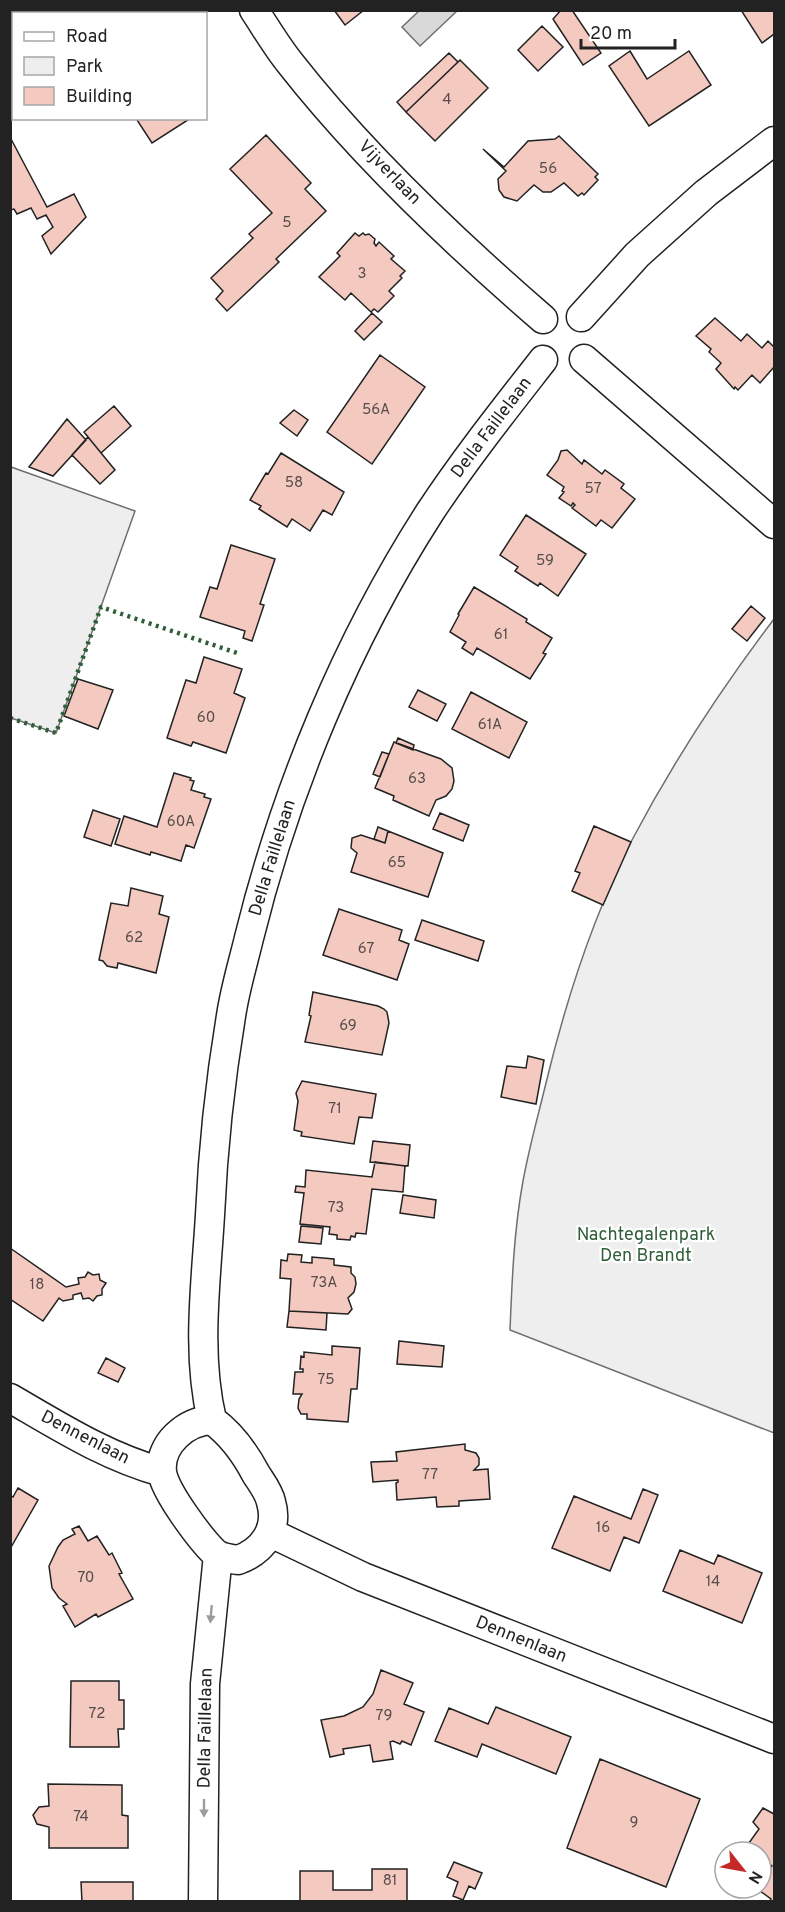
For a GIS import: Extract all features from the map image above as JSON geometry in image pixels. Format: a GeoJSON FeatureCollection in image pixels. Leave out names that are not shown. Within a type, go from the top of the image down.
{"type":"FeatureCollection","features":[{"type":"Feature","properties":{"kind":"street","name":"Vijverlaan"},"geometry":{"type":"LineString","coordinates":[[254,10],[288,62],[333,116],[414,200],[543,319]]}},
{"type":"Feature","properties":{"kind":"street"},"geometry":{"type":"LineString","coordinates":[[581,317],[637,255],[706,193],[774,141]]}},
{"type":"Feature","properties":{"kind":"street"},"geometry":{"type":"LineString","coordinates":[[568,311],[581,317],[590,329],[591,345],[584,359],[572,367],[556,367],[543,360],[536,350],[534,339],[543,319],[554,312],[568,311]]}},
{"type":"Feature","properties":{"kind":"street"},"geometry":{"type":"LineString","coordinates":[[584,359],[774,524]]}},
{"type":"Feature","properties":{"kind":"street","name":"Della Faillelaan"},"geometry":{"type":"LineString","coordinates":[[212,1420],[205,1391],[203,1331],[213,1144],[231,1013],[260,896],[281,825],[309,748],[366,623],[430,513],[500,413],[543,360]]}},
{"type":"Feature","properties":{"kind":"street","name":"Dennenlaan"},"geometry":{"type":"LineString","coordinates":[[10,1398],[95,1447],[137,1465],[162,1472]]}},
{"type":"Feature","properties":{"kind":"street"},"geometry":{"type":"LineString","coordinates":[[212,1420],[244,1454],[272,1503],[271,1533],[260,1548],[238,1560],[218,1556],[179,1507],[169,1491],[162,1472],[164,1458],[178,1433],[193,1424],[212,1420]]}},
{"type":"Feature","properties":{"kind":"street","name":"Dennenlaan"},"geometry":{"type":"LineString","coordinates":[[271,1533],[363,1577],[774,1739]]}},
{"type":"Feature","properties":{"kind":"street","name":"Della Faillelaan"},"geometry":{"type":"LineString","coordinates":[[203,1902],[205,1684],[218,1556]]}},
{"type":"Feature","properties":{"kind":"green space"},"geometry":{"type":"Polygon","coordinates":[[[11,467],[135,511],[56,733],[11,718],[11,467]]]}},
{"type":"Feature","properties":{"kind":"green space","name":"Nachtegalenpark Den Brandt"},"geometry":{"type":"Polygon","coordinates":[[[774,619],[774,1433],[510,1330],[515,1236],[525,1169],[562,1021],[593,928],[632,840],[664,782],[735,672],[774,619]]]}},
{"type":"Feature","properties":{"kind":"shaded area"},"geometry":{"type":"Polygon","coordinates":[[[420,10],[457,11],[420,46],[402,27],[420,10]]]}},
{"type":"Feature","properties":{"kind":"building"},"geometry":{"type":"Polygon","coordinates":[[[334,10],[364,10],[345,25],[334,10]]]}},
{"type":"Feature","properties":{"kind":"building"},"geometry":{"type":"Polygon","coordinates":[[[561,10],[572,10],[601,53],[583,65],[553,19],[561,10]]]}},
{"type":"Feature","properties":{"kind":"building"},"geometry":{"type":"Polygon","coordinates":[[[741,10],[774,10],[774,34],[762,43],[741,10]]]}},
{"type":"Feature","properties":{"kind":"building"},"geometry":{"type":"Polygon","coordinates":[[[542,26],[563,47],[538,71],[518,50],[542,26]]]}},
{"type":"Feature","properties":{"kind":"building"},"geometry":{"type":"Polygon","coordinates":[[[630,51],[647,79],[689,51],[711,85],[649,126],[609,66],[630,51]]]}},
{"type":"Feature","properties":{"kind":"building"},"geometry":{"type":"Polygon","coordinates":[[[449,53],[458,62],[406,112],[397,102],[449,53]]]}},
{"type":"Feature","properties":{"kind":"building"},"geometry":{"type":"Polygon","coordinates":[[[460,60],[488,88],[435,141],[406,112],[460,60]]]}},
{"type":"Feature","properties":{"kind":"building"},"geometry":{"type":"Polygon","coordinates":[[[137,120],[188,120],[152,143],[137,120]]]}},
{"type":"Feature","properties":{"kind":"building"},"geometry":{"type":"Polygon","coordinates":[[[266,135],[311,183],[305,189],[326,211],[276,259],[279,262],[227,311],[216,299],[223,291],[211,278],[253,238],[249,234],[272,213],[230,169],[266,135]]]}},
{"type":"Feature","properties":{"kind":"building"},"geometry":{"type":"Polygon","coordinates":[[[559,136],[598,174],[595,177],[598,180],[584,195],[582,193],[578,196],[564,183],[551,192],[543,192],[534,185],[517,201],[504,197],[499,190],[498,179],[506,171],[483,149],[504,167],[528,141],[555,139],[559,136]]]}},
{"type":"Feature","properties":{"kind":"building"},"geometry":{"type":"Polygon","coordinates":[[[10,137],[47,207],[74,194],[86,217],[51,254],[42,236],[53,227],[46,215],[37,219],[31,208],[17,214],[14,209],[10,210],[10,137]]]}},
{"type":"Feature","properties":{"kind":"building"},"geometry":{"type":"Polygon","coordinates":[[[355,233],[359,236],[363,233],[369,234],[375,239],[376,246],[379,242],[394,256],[391,259],[405,271],[400,276],[402,278],[389,291],[394,296],[378,312],[374,309],[371,312],[351,293],[345,300],[319,277],[340,256],[337,253],[355,233]]]}},
{"type":"Feature","properties":{"kind":"building"},"geometry":{"type":"Polygon","coordinates":[[[372,313],[382,322],[364,340],[355,331],[372,313]]]}},
{"type":"Feature","properties":{"kind":"building"},"geometry":{"type":"Polygon","coordinates":[[[715,318],[741,341],[747,334],[762,348],[768,341],[774,347],[774,367],[760,383],[752,375],[738,390],[735,387],[734,389],[716,369],[721,363],[709,352],[711,349],[696,336],[715,318]]]}},
{"type":"Feature","properties":{"kind":"building"},"geometry":{"type":"Polygon","coordinates":[[[380,355],[425,387],[372,464],[327,432],[380,355]]]}},
{"type":"Feature","properties":{"kind":"building"},"geometry":{"type":"Polygon","coordinates":[[[114,406],[131,426],[101,453],[84,432],[114,406]]]}},
{"type":"Feature","properties":{"kind":"building"},"geometry":{"type":"Polygon","coordinates":[[[294,410],[308,420],[297,436],[280,423],[294,410]]]}},
{"type":"Feature","properties":{"kind":"building"},"geometry":{"type":"Polygon","coordinates":[[[67,419],[86,440],[53,476],[29,467],[67,419]]]}},
{"type":"Feature","properties":{"kind":"building"},"geometry":{"type":"Polygon","coordinates":[[[88,437],[115,470],[100,484],[72,455],[88,437]]]}},
{"type":"Feature","properties":{"kind":"building"},"geometry":{"type":"Polygon","coordinates":[[[567,450],[582,464],[584,460],[602,474],[605,470],[624,484],[621,488],[635,499],[612,528],[601,520],[596,526],[572,508],[575,505],[573,503],[571,506],[559,498],[564,492],[562,491],[564,487],[547,475],[558,460],[561,451],[567,450]]]}},
{"type":"Feature","properties":{"kind":"building"},"geometry":{"type":"Polygon","coordinates":[[[281,453],[344,492],[332,515],[323,510],[310,531],[292,519],[287,527],[259,509],[261,506],[250,500],[281,453]]]}},
{"type":"Feature","properties":{"kind":"building"},"geometry":{"type":"Polygon","coordinates":[[[526,515],[586,554],[558,596],[540,583],[538,586],[515,571],[518,567],[500,555],[526,515]]]}},
{"type":"Feature","properties":{"kind":"building"},"geometry":{"type":"Polygon","coordinates":[[[231,545],[275,559],[260,604],[264,605],[252,641],[243,638],[245,631],[200,617],[210,587],[217,589],[231,545]]]}},
{"type":"Feature","properties":{"kind":"building"},"geometry":{"type":"Polygon","coordinates":[[[474,587],[527,619],[526,622],[552,638],[543,653],[546,654],[530,679],[477,648],[473,655],[462,648],[466,642],[450,632],[474,587]]]}},
{"type":"Feature","properties":{"kind":"building"},"geometry":{"type":"Polygon","coordinates":[[[751,606],[765,618],[747,641],[732,629],[751,606]]]}},
{"type":"Feature","properties":{"kind":"building"},"geometry":{"type":"Polygon","coordinates":[[[204,657],[242,669],[234,693],[245,698],[226,753],[193,742],[191,746],[167,738],[186,680],[196,683],[204,657]]]}},
{"type":"Feature","properties":{"kind":"building"},"geometry":{"type":"Polygon","coordinates":[[[78,679],[113,690],[98,729],[64,716],[78,679]]]}},
{"type":"Feature","properties":{"kind":"building"},"geometry":{"type":"Polygon","coordinates":[[[418,690],[446,704],[437,721],[409,707],[418,690]]]}},
{"type":"Feature","properties":{"kind":"building"},"geometry":{"type":"Polygon","coordinates":[[[471,692],[527,722],[509,758],[452,729],[471,692]]]}},
{"type":"Feature","properties":{"kind":"building"},"geometry":{"type":"Polygon","coordinates":[[[398,738],[414,745],[413,750],[396,743],[398,738]]]}},
{"type":"Feature","properties":{"kind":"building"},"geometry":{"type":"Polygon","coordinates":[[[394,742],[441,759],[452,768],[454,781],[452,789],[446,796],[436,800],[429,816],[393,800],[394,796],[375,788],[394,742]]]}},
{"type":"Feature","properties":{"kind":"building"},"geometry":{"type":"Polygon","coordinates":[[[382,752],[389,754],[380,777],[373,774],[382,752]]]}},
{"type":"Feature","properties":{"kind":"building"},"geometry":{"type":"Polygon","coordinates":[[[174,773],[191,778],[190,780],[194,781],[191,790],[205,794],[204,797],[211,799],[194,848],[186,845],[181,861],[151,852],[150,855],[115,844],[124,816],[157,827],[174,773]]]}},
{"type":"Feature","properties":{"kind":"building"},"geometry":{"type":"Polygon","coordinates":[[[93,810],[120,819],[111,846],[84,837],[93,810]]]}},
{"type":"Feature","properties":{"kind":"building"},"geometry":{"type":"Polygon","coordinates":[[[440,813],[469,825],[463,841],[433,829],[440,813]]]}},
{"type":"Feature","properties":{"kind":"building"},"geometry":{"type":"Polygon","coordinates":[[[594,826],[631,842],[603,905],[572,891],[580,873],[575,871],[594,826]]]}},
{"type":"Feature","properties":{"kind":"building"},"geometry":{"type":"Polygon","coordinates":[[[378,827],[388,831],[385,843],[374,839],[378,827]]]}},
{"type":"Feature","properties":{"kind":"building"},"geometry":{"type":"Polygon","coordinates":[[[388,831],[443,853],[428,897],[351,872],[357,853],[351,848],[352,838],[361,835],[385,843],[388,831]]]}},
{"type":"Feature","properties":{"kind":"building"},"geometry":{"type":"Polygon","coordinates":[[[131,888],[163,896],[159,914],[169,917],[156,973],[118,963],[117,968],[107,966],[99,960],[111,903],[128,906],[131,888]]]}},
{"type":"Feature","properties":{"kind":"building"},"geometry":{"type":"Polygon","coordinates":[[[339,909],[402,930],[399,940],[409,944],[397,980],[323,955],[339,909]]]}},
{"type":"Feature","properties":{"kind":"building"},"geometry":{"type":"Polygon","coordinates":[[[422,920],[484,941],[478,961],[415,940],[422,920]]]}},
{"type":"Feature","properties":{"kind":"building"},"geometry":{"type":"Polygon","coordinates":[[[313,992],[384,1009],[387,1012],[389,1023],[382,1055],[305,1042],[311,1016],[309,1015],[313,992]]]}},
{"type":"Feature","properties":{"kind":"building"},"geometry":{"type":"Polygon","coordinates":[[[528,1056],[544,1060],[536,1104],[501,1097],[507,1066],[526,1068],[528,1056]]]}},
{"type":"Feature","properties":{"kind":"building"},"geometry":{"type":"Polygon","coordinates":[[[302,1081],[376,1094],[372,1118],[359,1117],[354,1144],[301,1136],[302,1132],[294,1130],[298,1101],[296,1093],[302,1081]]]}},
{"type":"Feature","properties":{"kind":"building"},"geometry":{"type":"Polygon","coordinates":[[[373,1141],[410,1145],[408,1166],[370,1162],[373,1141]]]}},
{"type":"Feature","properties":{"kind":"building"},"geometry":{"type":"Polygon","coordinates":[[[375,1162],[405,1166],[403,1192],[372,1189],[366,1234],[356,1233],[355,1237],[351,1236],[350,1240],[337,1239],[337,1235],[329,1234],[330,1227],[300,1224],[304,1193],[295,1192],[296,1186],[305,1187],[306,1170],[372,1177],[375,1162]]]}},
{"type":"Feature","properties":{"kind":"building"},"geometry":{"type":"Polygon","coordinates":[[[403,1195],[436,1200],[434,1218],[400,1213],[403,1195]]]}},
{"type":"Feature","properties":{"kind":"building"},"geometry":{"type":"Polygon","coordinates":[[[301,1226],[323,1228],[321,1244],[299,1242],[301,1226]]]}},
{"type":"Feature","properties":{"kind":"building"},"geometry":{"type":"Polygon","coordinates":[[[10,1248],[66,1287],[79,1284],[78,1278],[85,1277],[88,1272],[93,1275],[99,1274],[100,1280],[106,1283],[102,1289],[102,1295],[97,1296],[93,1301],[89,1298],[83,1299],[81,1293],[73,1295],[73,1299],[63,1301],[59,1298],[43,1321],[10,1299],[10,1248]]]}},
{"type":"Feature","properties":{"kind":"building"},"geometry":{"type":"Polygon","coordinates":[[[288,1254],[302,1255],[301,1262],[312,1263],[312,1257],[334,1259],[334,1265],[351,1267],[356,1284],[354,1292],[348,1298],[352,1309],[348,1314],[289,1311],[291,1279],[280,1278],[281,1260],[287,1261],[288,1254]]]}},
{"type":"Feature","properties":{"kind":"building"},"geometry":{"type":"Polygon","coordinates":[[[289,1311],[327,1313],[326,1330],[287,1327],[289,1311]]]}},
{"type":"Feature","properties":{"kind":"building"},"geometry":{"type":"Polygon","coordinates":[[[399,1341],[444,1346],[442,1367],[397,1364],[399,1341]]]}},
{"type":"Feature","properties":{"kind":"building"},"geometry":{"type":"Polygon","coordinates":[[[332,1346],[360,1348],[357,1389],[351,1389],[348,1422],[307,1419],[307,1414],[301,1414],[298,1408],[302,1394],[293,1394],[295,1372],[303,1372],[303,1369],[300,1369],[301,1356],[304,1357],[304,1352],[332,1355],[332,1346]]]}},
{"type":"Feature","properties":{"kind":"building"},"geometry":{"type":"Polygon","coordinates":[[[106,1358],[125,1368],[118,1382],[98,1373],[106,1358]]]}},
{"type":"Feature","properties":{"kind":"building"},"geometry":{"type":"Polygon","coordinates":[[[465,1444],[465,1450],[476,1453],[479,1458],[479,1465],[474,1470],[488,1469],[490,1499],[459,1501],[459,1506],[437,1507],[436,1497],[397,1500],[396,1483],[398,1480],[373,1482],[371,1462],[397,1461],[396,1452],[465,1444]]]}},
{"type":"Feature","properties":{"kind":"building"},"geometry":{"type":"Polygon","coordinates":[[[18,1488],[38,1500],[10,1549],[10,1495],[13,1497],[18,1488]]]}},
{"type":"Feature","properties":{"kind":"building"},"geometry":{"type":"Polygon","coordinates":[[[643,1489],[658,1495],[639,1543],[624,1537],[610,1571],[552,1548],[574,1496],[631,1519],[643,1489]]]}},
{"type":"Feature","properties":{"kind":"building"},"geometry":{"type":"Polygon","coordinates":[[[79,1526],[88,1541],[97,1536],[109,1555],[112,1553],[122,1573],[119,1574],[133,1599],[98,1617],[96,1614],[75,1627],[63,1606],[67,1604],[52,1588],[49,1566],[63,1540],[75,1534],[72,1529],[79,1526]]]}},
{"type":"Feature","properties":{"kind":"building"},"geometry":{"type":"Polygon","coordinates":[[[680,1550],[714,1564],[718,1555],[762,1573],[742,1623],[663,1591],[680,1550]]]}},
{"type":"Feature","properties":{"kind":"building"},"geometry":{"type":"Polygon","coordinates":[[[381,1670],[413,1683],[404,1704],[424,1712],[411,1745],[402,1741],[400,1744],[390,1742],[393,1759],[373,1762],[370,1745],[343,1749],[344,1754],[330,1757],[321,1720],[344,1716],[363,1707],[373,1694],[381,1670]]]}},
{"type":"Feature","properties":{"kind":"building"},"geometry":{"type":"Polygon","coordinates":[[[71,1681],[119,1681],[119,1700],[124,1700],[124,1729],[118,1729],[119,1747],[70,1747],[71,1681]]]}},
{"type":"Feature","properties":{"kind":"building"},"geometry":{"type":"Polygon","coordinates":[[[496,1707],[571,1737],[556,1774],[482,1744],[477,1757],[435,1741],[449,1708],[488,1724],[496,1707]]]}},
{"type":"Feature","properties":{"kind":"building"},"geometry":{"type":"Polygon","coordinates":[[[600,1759],[700,1799],[666,1887],[567,1848],[600,1759]]]}},
{"type":"Feature","properties":{"kind":"building"},"geometry":{"type":"Polygon","coordinates":[[[48,1784],[122,1785],[122,1815],[128,1816],[128,1848],[49,1848],[49,1827],[37,1824],[33,1815],[39,1807],[49,1806],[48,1784]]]}},
{"type":"Feature","properties":{"kind":"building"},"geometry":{"type":"Polygon","coordinates":[[[763,1808],[774,1814],[774,1902],[769,1902],[773,1900],[773,1840],[751,1840],[759,1829],[753,1822],[763,1808]]]}},
{"type":"Feature","properties":{"kind":"building"},"geometry":{"type":"Polygon","coordinates":[[[454,1862],[482,1873],[475,1889],[469,1886],[463,1900],[453,1896],[458,1882],[447,1877],[454,1862]]]}},
{"type":"Feature","properties":{"kind":"building"},"geometry":{"type":"Polygon","coordinates":[[[372,1869],[407,1869],[407,1902],[300,1902],[300,1871],[333,1871],[333,1890],[372,1890],[372,1869]]]}},
{"type":"Feature","properties":{"kind":"building"},"geometry":{"type":"Polygon","coordinates":[[[81,1882],[133,1882],[133,1902],[82,1902],[81,1882]]]}},
{"type":"Feature","properties":{"kind":"hedge"},"geometry":{"type":"LineString","coordinates":[[10,718],[56,733],[101,607],[240,654]]}}]}
